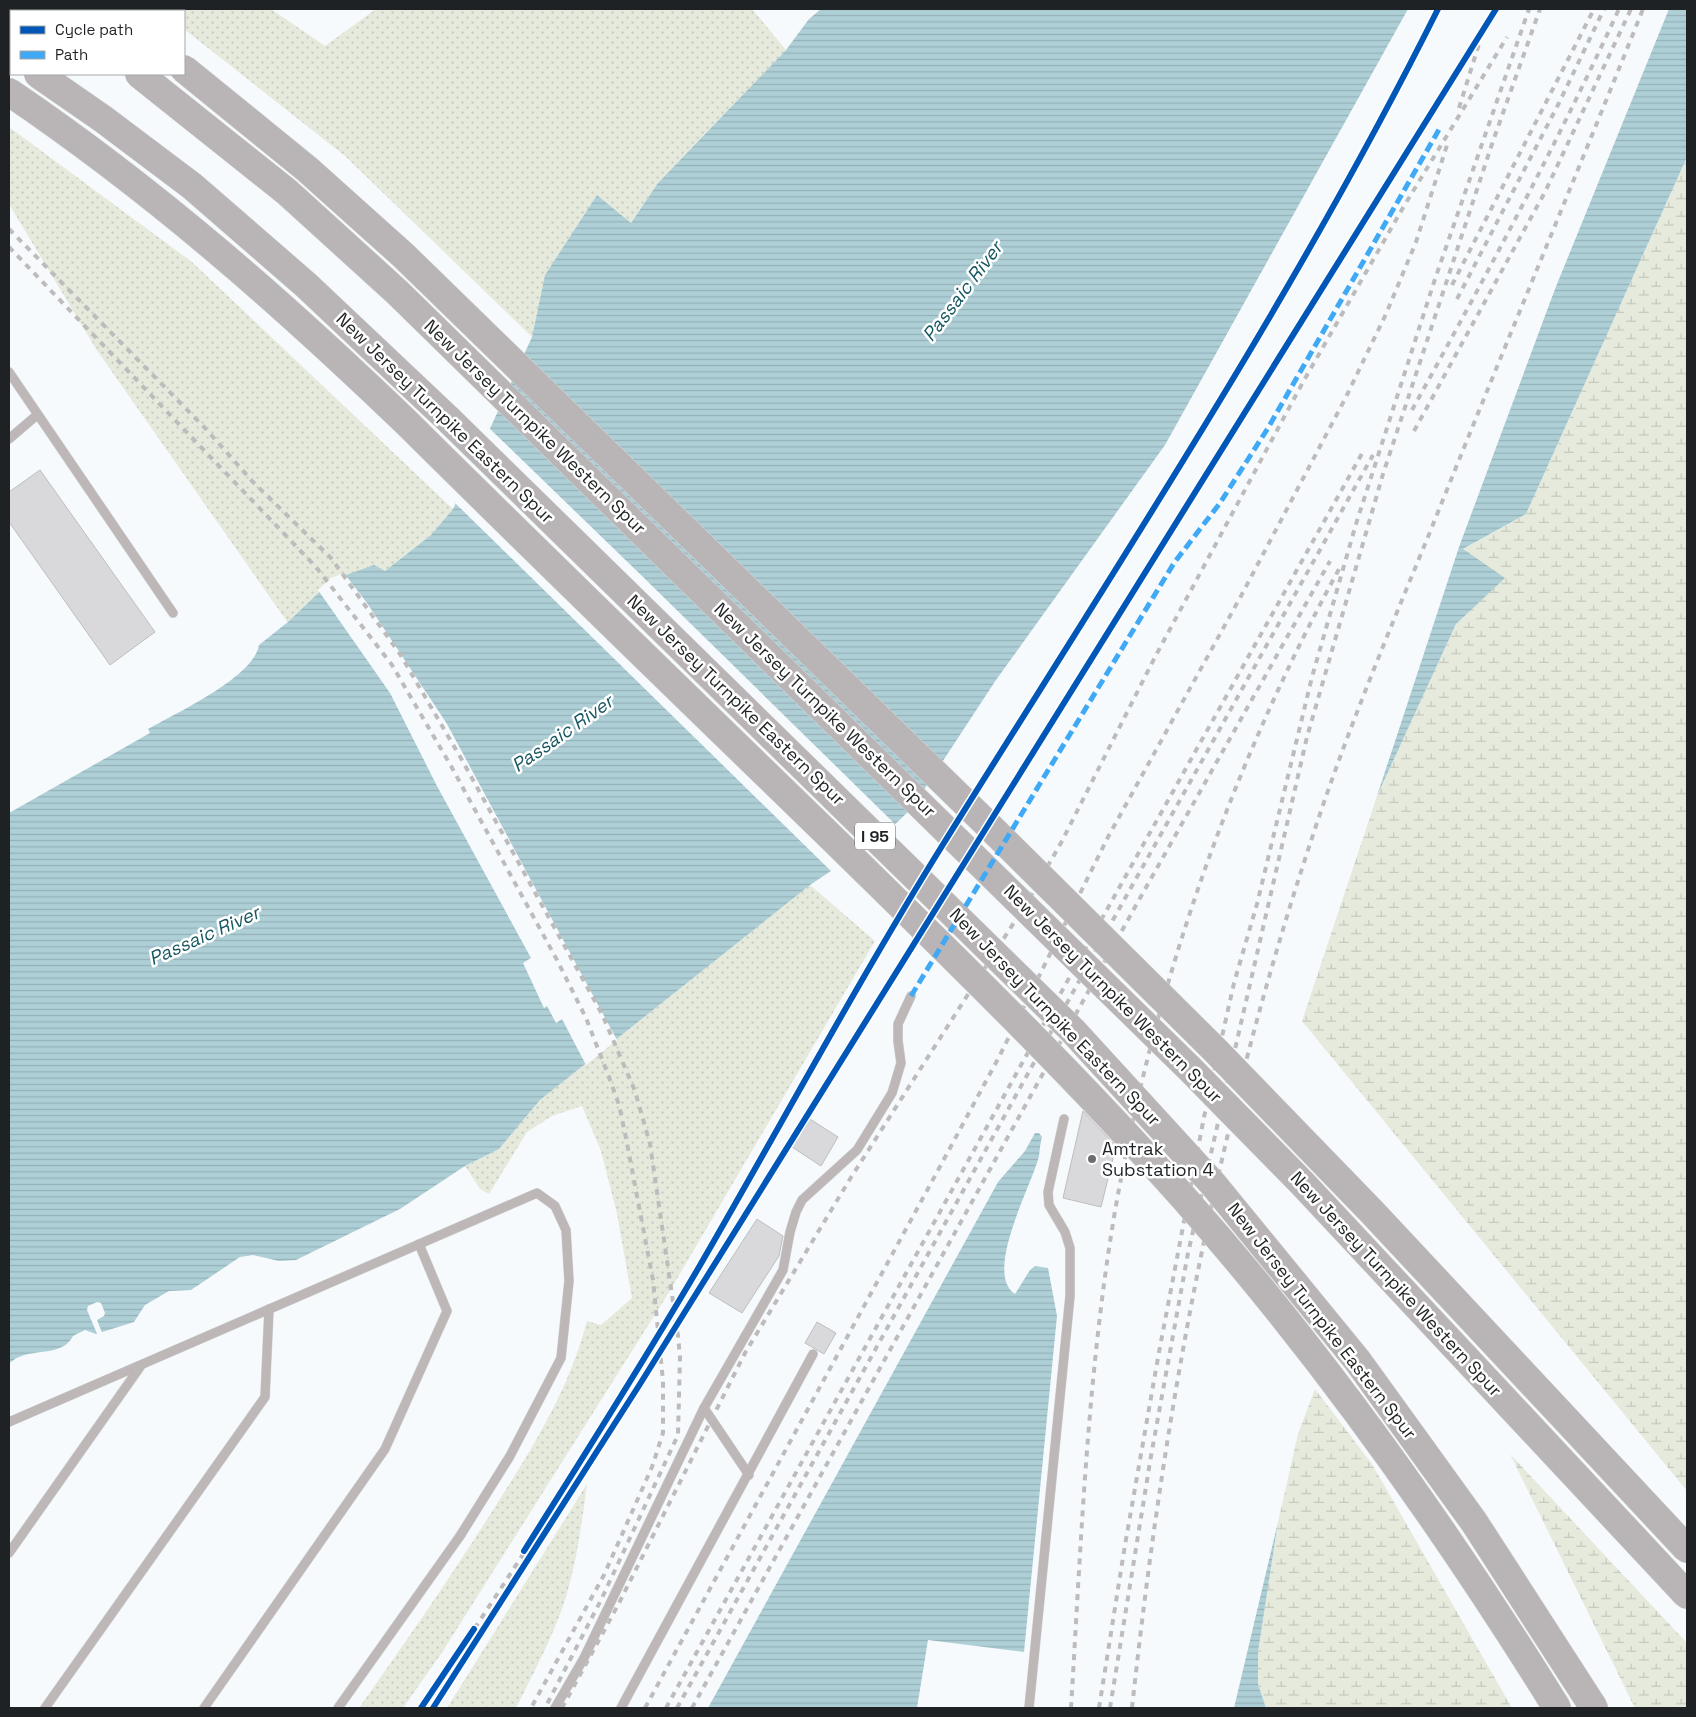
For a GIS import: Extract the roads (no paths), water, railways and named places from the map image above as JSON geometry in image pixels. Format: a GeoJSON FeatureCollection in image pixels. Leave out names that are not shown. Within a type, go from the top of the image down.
{"type":"FeatureCollection","features":[{"type":"Feature","properties":{"kind":"highway","name":"New Jersey Turnpike Western Spur"},"geometry":{"type":"LineString","coordinates":[[185,70],[307,169],[404,256],[1048,883],[1323,1161],[1687,1549]]}},
{"type":"Feature","properties":{"kind":"highway","name":"New Jersey Turnpike Eastern Spur"},"geometry":{"type":"LineString","coordinates":[[39,75],[103,119],[178,175],[306,285],[491,462],[1073,1031],[1214,1184],[1357,1360],[1474,1522],[1594,1708]]}},
{"type":"Feature","properties":{"kind":"highway","name":"New Jersey Turnpike Western Spur"},"geometry":{"type":"LineString","coordinates":[[140,75],[294,198],[397,292],[1106,985],[1302,1183],[1687,1595]]}},
{"type":"Feature","properties":{"kind":"highway","name":"New Jersey Turnpike Eastern Spur"},"geometry":{"type":"LineString","coordinates":[[9,92],[86,146],[163,204],[228,257],[299,321],[408,424],[1056,1060],[1185,1199],[1307,1347],[1372,1433],[1457,1552],[1557,1708]]}},
{"type":"Feature","properties":{"kind":"lane"},"geometry":{"type":"LineString","coordinates":[[9,372],[173,613]]}},
{"type":"Feature","properties":{"kind":"lane"},"geometry":{"type":"LineString","coordinates":[[9,439],[37,415]]}},
{"type":"Feature","properties":{"kind":"lane"},"geometry":{"type":"LineString","coordinates":[[555,1708],[584,1658],[704,1408],[783,1270],[790,1232],[802,1200],[857,1150],[892,1093],[901,1063],[898,1024],[911,996]]}},
{"type":"Feature","properties":{"kind":"lane"},"geometry":{"type":"LineString","coordinates":[[1029,1708],[1070,1296],[1070,1248],[1065,1232],[1049,1205],[1048,1192],[1064,1119]]}},
{"type":"Feature","properties":{"kind":"lane"},"geometry":{"type":"LineString","coordinates":[[9,1422],[140,1367],[269,1308],[537,1193],[555,1206],[566,1230],[569,1281],[561,1358],[510,1456],[460,1536],[338,1708]]}},
{"type":"Feature","properties":{"kind":"lane"},"geometry":{"type":"LineString","coordinates":[[204,1708],[385,1449],[447,1311],[419,1244]]}},
{"type":"Feature","properties":{"kind":"lane"},"geometry":{"type":"LineString","coordinates":[[45,1708],[265,1396],[269,1308]]}},
{"type":"Feature","properties":{"kind":"lane"},"geometry":{"type":"LineString","coordinates":[[620,1708],[749,1475],[813,1354]]}},
{"type":"Feature","properties":{"kind":"lane"},"geometry":{"type":"LineString","coordinates":[[9,1553],[140,1367]]}},
{"type":"Feature","properties":{"kind":"lane"},"geometry":{"type":"LineString","coordinates":[[704,1408],[749,1475]]}},
{"type":"Feature","properties":{"kind":"water","name":"Passaic River"},"geometry":{"type":"Polygon","coordinates":[[[821,9],[1408,9],[1165,445],[996,680],[912,808],[883,836],[810,885],[540,1100],[499,1149],[465,1166],[400,1209],[296,1260],[279,1261],[253,1255],[240,1257],[191,1290],[169,1291],[145,1305],[134,1322],[96,1334],[85,1330],[73,1336],[63,1347],[26,1355],[9,1363],[9,813],[150,733],[148,729],[194,704],[229,681],[254,657],[259,645],[288,622],[332,580],[374,565],[385,571],[431,535],[453,509],[532,337],[545,275],[597,195],[631,223],[658,183],[786,50],[809,19],[821,9]]]}},
{"type":"Feature","properties":{"kind":"water"},"geometry":{"type":"Polygon","coordinates":[[[1669,9],[1687,9],[1687,157],[1526,514],[1463,549],[1505,578],[1456,624],[1377,796],[1459,547],[1555,289],[1669,9]]]}},
{"type":"Feature","properties":{"kind":"water"},"geometry":{"type":"Polygon","coordinates":[[[1035,1133],[1039,1133],[1042,1137],[1039,1156],[1012,1228],[1004,1268],[1007,1283],[1015,1294],[1030,1270],[1035,1266],[1048,1268],[1057,1316],[1024,1652],[928,1640],[917,1708],[708,1708],[998,1182],[1025,1151],[1035,1133]]]}},
{"type":"Feature","properties":{"kind":"water"},"geometry":{"type":"Polygon","coordinates":[[[1278,1522],[1258,1652],[1258,1684],[1266,1708],[1234,1708],[1278,1522]]]}},
{"type":"Feature","properties":{"kind":"railway"},"geometry":{"type":"LineString","coordinates":[[421,1708],[516,1565],[638,1371],[702,1263],[905,906],[1199,434],[1262,329],[1382,117],[1438,9]]}},
{"type":"Feature","properties":{"kind":"railway"},"geometry":{"type":"LineString","coordinates":[[433,1708],[640,1384],[1496,9]]}},
{"type":"Feature","properties":{"kind":"railway"},"geometry":{"type":"LineString","coordinates":[[1099,1708],[1159,1352],[1204,1117],[1234,983],[1257,904],[1312,677],[1356,524],[1435,279],[1529,9]]}},
{"type":"Feature","properties":{"kind":"railway"},"geometry":{"type":"LineString","coordinates":[[1110,1708],[1151,1456],[1188,1253],[1307,737],[1383,474],[1493,141],[1540,9]]}},
{"type":"Feature","properties":{"kind":"railway"},"geometry":{"type":"LineString","coordinates":[[1452,285],[1594,9]]}},
{"type":"Feature","properties":{"kind":"railway"},"geometry":{"type":"LineString","coordinates":[[1457,299],[1559,103],[1604,9]]}},
{"type":"Feature","properties":{"kind":"railway"},"geometry":{"type":"LineString","coordinates":[[1412,410],[1519,211],[1619,9]]}},
{"type":"Feature","properties":{"kind":"railway"},"geometry":{"type":"LineString","coordinates":[[1414,431],[1545,192],[1631,9]]}},
{"type":"Feature","properties":{"kind":"railway"},"geometry":{"type":"LineString","coordinates":[[1132,1708],[1160,1487],[1198,1270],[1221,1162],[1248,1054],[1278,947],[1324,802],[1368,685],[1643,9]]}},
{"type":"Feature","properties":{"kind":"railway"},"geometry":{"type":"LineString","coordinates":[[562,1708],[618,1605],[745,1353],[850,1179],[1029,899],[1062,841],[1155,657],[1303,382],[1404,206],[1507,37]]}},
{"type":"Feature","properties":{"kind":"railway"},"geometry":{"type":"LineString","coordinates":[[1459,108],[1479,44]]}},
{"type":"Feature","properties":{"kind":"railway"},"geometry":{"type":"LineString","coordinates":[[645,1708],[999,1057],[1108,837],[1241,596],[1345,399],[1386,314],[1416,242],[1448,142]]}},
{"type":"Feature","properties":{"kind":"railway"},"geometry":{"type":"LineString","coordinates":[[9,229],[205,428],[253,482],[331,558],[400,654],[462,760],[602,1014],[635,1091],[650,1144],[678,1336],[680,1357],[678,1435],[601,1600],[545,1708]]}},
{"type":"Feature","properties":{"kind":"railway"},"geometry":{"type":"LineString","coordinates":[[9,247],[316,567],[392,665],[451,766],[557,960],[586,1018],[609,1077],[619,1105],[653,1280],[663,1381],[663,1433],[652,1467],[604,1575],[531,1708]]}},
{"type":"Feature","properties":{"kind":"railway"},"geometry":{"type":"LineString","coordinates":[[666,1708],[1100,922],[1364,450]]}},
{"type":"Feature","properties":{"kind":"railway"},"geometry":{"type":"LineString","coordinates":[[677,1708],[1109,927],[1373,455]]}},
{"type":"Feature","properties":{"kind":"railway"},"geometry":{"type":"LineString","coordinates":[[692,1708],[1135,907],[1330,561]]}},
{"type":"Feature","properties":{"kind":"railway"},"geometry":{"type":"LineString","coordinates":[[1071,1708],[1086,1462],[1097,1339],[1114,1217],[1130,1132],[1150,1048],[1173,965],[1230,803],[1263,724],[1299,646],[1339,569]]}},
{"type":"Feature","properties":{"kind":"place","name":"Amtrak Substation 4"},"geometry":{"type":"Point","coordinates":[1092,1159]}}]}
